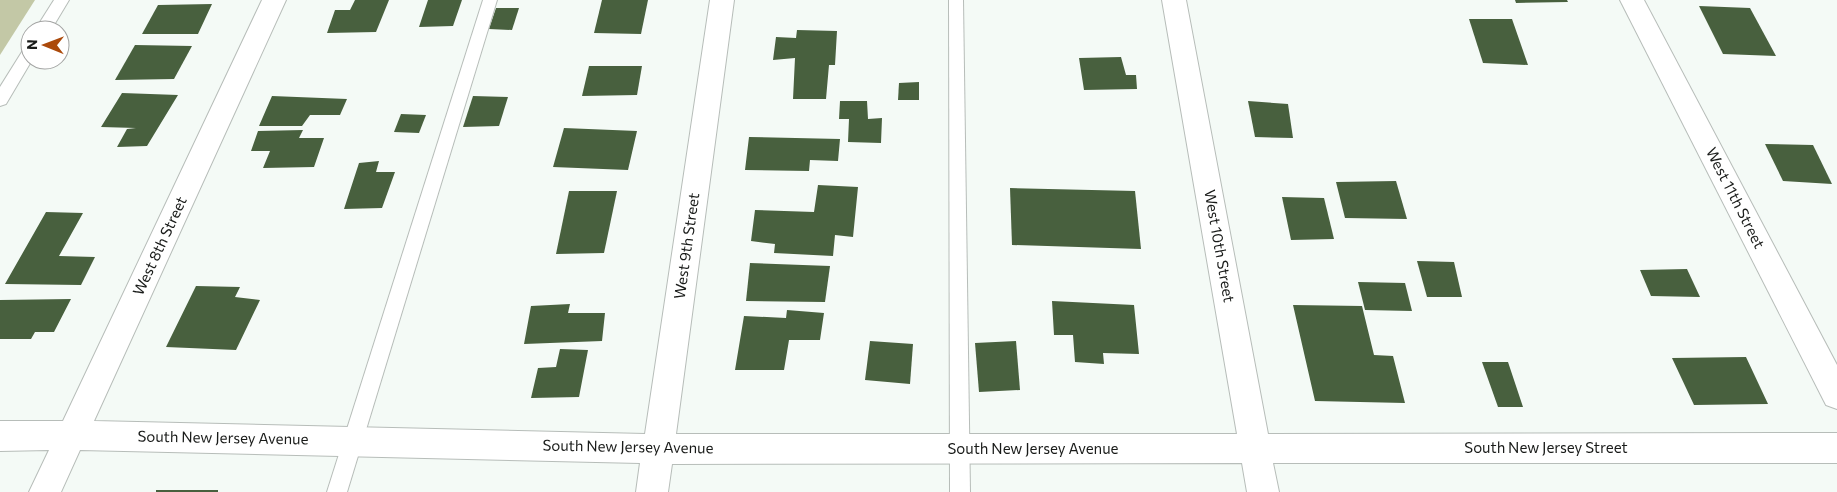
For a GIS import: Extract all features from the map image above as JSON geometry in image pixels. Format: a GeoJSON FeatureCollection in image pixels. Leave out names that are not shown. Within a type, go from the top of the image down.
{"type":"FeatureCollection","features":[{"type":"Feature","properties":{"kind":"street","name":"West 8th Street"},"geometry":{"type":"LineString","coordinates":[[45,492],[274,0]]}},
{"type":"Feature","properties":{"kind":"street","name":"West 9th Street"},"geometry":{"type":"LineString","coordinates":[[652,492],[722,0]]}},
{"type":"Feature","properties":{"kind":"street","name":"West 10th Street"},"geometry":{"type":"LineString","coordinates":[[1174,0],[1264,492]]}},
{"type":"Feature","properties":{"kind":"street","name":"West 11th Street"},"geometry":{"type":"LineString","coordinates":[[1632,0],[1837,395]]}},
{"type":"Feature","properties":{"kind":"street","name":"South New Jersey Avenue"},"geometry":{"type":"LineString","coordinates":[[0,436],[72,434],[658,449],[1256,449]]}},
{"type":"Feature","properties":{"kind":"street","name":"South New Jersey Street"},"geometry":{"type":"LineString","coordinates":[[1256,449],[1837,448]]}},
{"type":"Feature","properties":{"kind":"lane"},"geometry":{"type":"LineString","coordinates":[[49,20],[62,0]]}},
{"type":"Feature","properties":{"kind":"lane"},"geometry":{"type":"LineString","coordinates":[[337,492],[490,0]]}},
{"type":"Feature","properties":{"kind":"lane"},"geometry":{"type":"LineString","coordinates":[[956,0],[960,492]]}},
{"type":"Feature","properties":{"kind":"lane"},"geometry":{"type":"LineString","coordinates":[[0,100],[20,67]]}},
{"type":"Feature","properties":{"kind":"green space"},"geometry":{"type":"Polygon","coordinates":[[[0,0],[35,0],[22,20],[20,20],[20,24],[0,55],[0,0]]]}},
{"type":"Feature","properties":{"kind":"building"},"geometry":{"type":"Polygon","coordinates":[[[355,0],[389,0],[376,32],[327,33],[335,10],[350,10],[355,0]]]}},
{"type":"Feature","properties":{"kind":"building"},"geometry":{"type":"Polygon","coordinates":[[[428,0],[462,0],[453,26],[419,27],[428,0]]]}},
{"type":"Feature","properties":{"kind":"building"},"geometry":{"type":"Polygon","coordinates":[[[602,0],[648,0],[641,34],[594,33],[602,0]]]}},
{"type":"Feature","properties":{"kind":"building"},"geometry":{"type":"Polygon","coordinates":[[[1515,0],[1567,0],[1568,2],[1516,3],[1515,0]]]}},
{"type":"Feature","properties":{"kind":"building"},"geometry":{"type":"Polygon","coordinates":[[[212,4],[198,34],[142,34],[158,5],[212,4]]]}},
{"type":"Feature","properties":{"kind":"building"},"geometry":{"type":"Polygon","coordinates":[[[1699,6],[1750,8],[1776,56],[1723,54],[1699,6]]]}},
{"type":"Feature","properties":{"kind":"building"},"geometry":{"type":"Polygon","coordinates":[[[496,8],[519,8],[512,30],[489,29],[496,8]]]}},
{"type":"Feature","properties":{"kind":"building"},"geometry":{"type":"Polygon","coordinates":[[[1469,19],[1512,19],[1528,65],[1483,63],[1469,19]]]}},
{"type":"Feature","properties":{"kind":"building"},"geometry":{"type":"Polygon","coordinates":[[[797,30],[837,31],[835,65],[829,65],[826,99],[793,99],[795,58],[773,60],[776,37],[796,38],[797,30]]]}},
{"type":"Feature","properties":{"kind":"building"},"geometry":{"type":"Polygon","coordinates":[[[135,45],[192,46],[174,79],[115,80],[135,45]]]}},
{"type":"Feature","properties":{"kind":"building"},"geometry":{"type":"Polygon","coordinates":[[[1121,57],[1126,75],[1136,75],[1137,89],[1084,90],[1079,58],[1121,57]]]}},
{"type":"Feature","properties":{"kind":"building"},"geometry":{"type":"Polygon","coordinates":[[[589,66],[642,66],[637,95],[582,96],[589,66]]]}},
{"type":"Feature","properties":{"kind":"building"},"geometry":{"type":"Polygon","coordinates":[[[919,82],[919,100],[898,100],[899,83],[919,82]]]}},
{"type":"Feature","properties":{"kind":"building"},"geometry":{"type":"Polygon","coordinates":[[[122,93],[178,95],[147,146],[117,147],[127,129],[136,128],[101,127],[122,93]]]}},
{"type":"Feature","properties":{"kind":"building"},"geometry":{"type":"Polygon","coordinates":[[[272,96],[347,99],[340,115],[310,115],[302,126],[259,126],[272,96]]]}},
{"type":"Feature","properties":{"kind":"building"},"geometry":{"type":"Polygon","coordinates":[[[473,96],[508,97],[499,126],[463,127],[473,96]]]}},
{"type":"Feature","properties":{"kind":"building"},"geometry":{"type":"Polygon","coordinates":[[[840,101],[867,101],[868,119],[882,118],[881,143],[848,142],[849,119],[839,119],[840,101]]]}},
{"type":"Feature","properties":{"kind":"building"},"geometry":{"type":"Polygon","coordinates":[[[1248,101],[1288,104],[1293,138],[1255,137],[1248,101]]]}},
{"type":"Feature","properties":{"kind":"building"},"geometry":{"type":"Polygon","coordinates":[[[401,114],[426,115],[419,133],[394,132],[401,114]]]}},
{"type":"Feature","properties":{"kind":"building"},"geometry":{"type":"Polygon","coordinates":[[[564,128],[637,131],[628,170],[553,167],[564,128]]]}},
{"type":"Feature","properties":{"kind":"building"},"geometry":{"type":"Polygon","coordinates":[[[303,130],[299,138],[324,138],[314,167],[263,168],[270,151],[251,151],[258,131],[303,130]]]}},
{"type":"Feature","properties":{"kind":"building"},"geometry":{"type":"Polygon","coordinates":[[[749,137],[840,139],[838,161],[810,160],[809,171],[745,170],[749,137]]]}},
{"type":"Feature","properties":{"kind":"building"},"geometry":{"type":"Polygon","coordinates":[[[1765,144],[1813,145],[1832,184],[1783,181],[1765,144]]]}},
{"type":"Feature","properties":{"kind":"building"},"geometry":{"type":"Polygon","coordinates":[[[379,161],[376,172],[395,172],[382,208],[344,209],[359,163],[379,161]]]}},
{"type":"Feature","properties":{"kind":"building"},"geometry":{"type":"Polygon","coordinates":[[[1396,181],[1407,219],[1345,218],[1336,182],[1396,181]]]}},
{"type":"Feature","properties":{"kind":"building"},"geometry":{"type":"Polygon","coordinates":[[[818,185],[858,187],[853,237],[835,235],[833,256],[774,253],[775,244],[751,241],[755,210],[814,212],[818,185]]]}},
{"type":"Feature","properties":{"kind":"building"},"geometry":{"type":"Polygon","coordinates":[[[1010,188],[1135,191],[1141,249],[1012,245],[1010,188]]]}},
{"type":"Feature","properties":{"kind":"building"},"geometry":{"type":"Polygon","coordinates":[[[569,191],[617,191],[604,253],[556,254],[569,191]]]}},
{"type":"Feature","properties":{"kind":"building"},"geometry":{"type":"Polygon","coordinates":[[[1282,197],[1324,198],[1334,239],[1291,240],[1282,197]]]}},
{"type":"Feature","properties":{"kind":"building"},"geometry":{"type":"Polygon","coordinates":[[[46,212],[83,213],[59,256],[95,257],[81,285],[5,284],[46,212]]]}},
{"type":"Feature","properties":{"kind":"building"},"geometry":{"type":"Polygon","coordinates":[[[1417,261],[1454,262],[1462,297],[1427,297],[1417,261]]]}},
{"type":"Feature","properties":{"kind":"building"},"geometry":{"type":"Polygon","coordinates":[[[750,263],[830,266],[825,302],[746,301],[750,263]]]}},
{"type":"Feature","properties":{"kind":"building"},"geometry":{"type":"Polygon","coordinates":[[[1687,269],[1700,297],[1651,296],[1640,270],[1687,269]]]}},
{"type":"Feature","properties":{"kind":"building"},"geometry":{"type":"Polygon","coordinates":[[[1358,282],[1405,283],[1412,311],[1365,310],[1358,282]]]}},
{"type":"Feature","properties":{"kind":"building"},"geometry":{"type":"Polygon","coordinates":[[[196,286],[240,287],[235,297],[260,300],[236,350],[166,347],[196,286]]]}},
{"type":"Feature","properties":{"kind":"building"},"geometry":{"type":"Polygon","coordinates":[[[71,299],[54,332],[35,332],[31,339],[0,339],[0,300],[71,299]]]}},
{"type":"Feature","properties":{"kind":"building"},"geometry":{"type":"Polygon","coordinates":[[[1052,301],[1134,305],[1139,354],[1103,353],[1104,364],[1075,362],[1073,335],[1054,335],[1052,301]]]}},
{"type":"Feature","properties":{"kind":"building"},"geometry":{"type":"Polygon","coordinates":[[[570,304],[568,313],[605,313],[602,341],[524,344],[531,306],[570,304]]]}},
{"type":"Feature","properties":{"kind":"building"},"geometry":{"type":"Polygon","coordinates":[[[1293,305],[1362,306],[1374,355],[1393,356],[1405,403],[1315,401],[1293,305]]]}},
{"type":"Feature","properties":{"kind":"building"},"geometry":{"type":"Polygon","coordinates":[[[787,310],[824,313],[820,340],[789,340],[784,370],[735,370],[744,316],[786,318],[787,310]]]}},
{"type":"Feature","properties":{"kind":"building"},"geometry":{"type":"Polygon","coordinates":[[[870,341],[913,344],[910,384],[865,380],[870,341]]]}},
{"type":"Feature","properties":{"kind":"building"},"geometry":{"type":"Polygon","coordinates":[[[1016,341],[1020,390],[979,392],[975,343],[1016,341]]]}},
{"type":"Feature","properties":{"kind":"building"},"geometry":{"type":"Polygon","coordinates":[[[560,349],[588,350],[579,397],[531,398],[538,368],[556,367],[560,349]]]}},
{"type":"Feature","properties":{"kind":"building"},"geometry":{"type":"Polygon","coordinates":[[[1746,357],[1768,404],[1694,405],[1672,358],[1746,357]]]}},
{"type":"Feature","properties":{"kind":"building"},"geometry":{"type":"Polygon","coordinates":[[[1482,362],[1508,362],[1523,407],[1498,407],[1482,362]]]}},
{"type":"Feature","properties":{"kind":"building"},"geometry":{"type":"Polygon","coordinates":[[[156,490],[218,490],[218,492],[156,492],[156,490]]]}}]}
